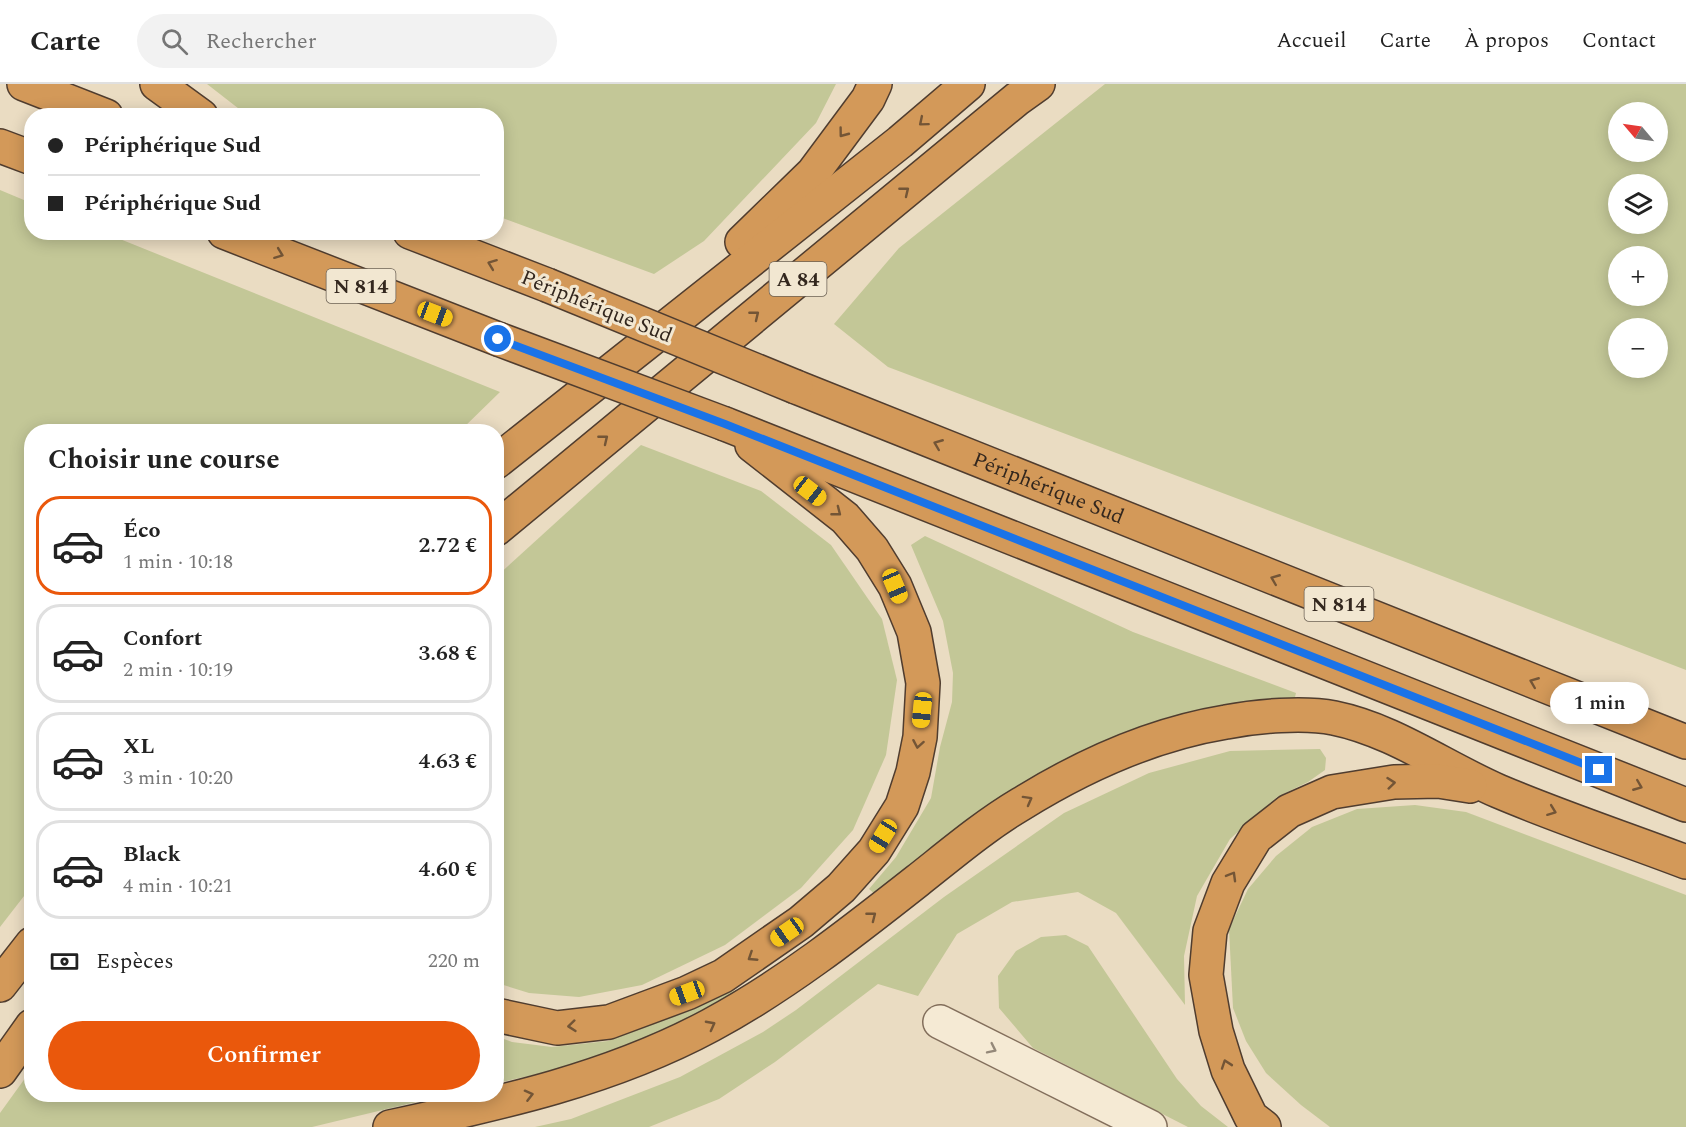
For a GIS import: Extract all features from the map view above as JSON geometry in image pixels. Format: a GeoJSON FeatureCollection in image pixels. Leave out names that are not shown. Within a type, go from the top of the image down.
{"type":"FeatureCollection","features":[{"type":"Feature","properties":{"kind":"highway"},"geometry":{"type":"LineString","coordinates":[[24,84],[86,108]]}},
{"type":"Feature","properties":{"kind":"highway"},"geometry":{"type":"LineString","coordinates":[[157,84],[190,108]]}},
{"type":"Feature","properties":{"kind":"highway"},"geometry":{"type":"LineString","coordinates":[[504,448],[758,228],[813,173],[868,99],[875,84]]}},
{"type":"Feature","properties":{"kind":"highway","name":"A 84"},"geometry":{"type":"LineString","coordinates":[[504,456],[900,142],[968,84]]}},
{"type":"Feature","properties":{"kind":"highway","name":"A 84"},"geometry":{"type":"LineString","coordinates":[[504,522],[1038,84]]}},
{"type":"Feature","properties":{"kind":"highway"},"geometry":{"type":"LineString","coordinates":[[0,146],[24,155]]}},
{"type":"Feature","properties":{"kind":"highway","name":"N 814"},"geometry":{"type":"LineString","coordinates":[[244,240],[725,424],[1686,805]]}},
{"type":"Feature","properties":{"kind":"highway","name":"Périphérique Sud"},"geometry":{"type":"LineString","coordinates":[[431,240],[1686,742]]}},
{"type":"Feature","properties":{"kind":"highway"},"geometry":{"type":"LineString","coordinates":[[504,1017],[557,1028],[609,1022],[687,993],[723,976],[801,922],[841,888],[874,851],[902,806],[913,772],[920,737],[923,682],[914,632],[895,586],[872,549],[845,518],[725,424]]}},
{"type":"Feature","properties":{"kind":"highway"},"geometry":{"type":"LineString","coordinates":[[504,533],[559,476]]}},
{"type":"Feature","properties":{"kind":"highway"},"geometry":{"type":"LineString","coordinates":[[504,1102],[567,1085],[643,1058],[710,1026],[771,990],[1018,805],[1079,772],[1150,740],[1201,726],[1246,718],[1289,716],[1331,718],[1372,729],[1497,790],[1686,862]]}},
{"type":"Feature","properties":{"kind":"highway"},"geometry":{"type":"LineString","coordinates":[[1264,1127],[1251,1118],[1228,1070],[1216,1031],[1206,975],[1210,931],[1228,883],[1256,837],[1289,811],[1332,792],[1394,782],[1438,781],[1497,790]]}},
{"type":"Feature","properties":{"kind":"highway"},"geometry":{"type":"LineString","coordinates":[[0,985],[24,954]]}},
{"type":"Feature","properties":{"kind":"highway"},"geometry":{"type":"LineString","coordinates":[[0,1071],[24,1037]]}},
{"type":"Feature","properties":{"kind":"highway"},"geometry":{"type":"LineString","coordinates":[[390,1127],[503,1102]]}},
{"type":"Feature","properties":{"kind":"street"},"geometry":{"type":"LineString","coordinates":[[940,1023],[1150,1127]]}},
{"type":"Feature","properties":{"kind":"green space"},"geometry":{"type":"Polygon","coordinates":[[[207,84],[836,84],[816,123],[704,241],[654,274],[504,219],[504,108],[238,108],[207,84]]]}},
{"type":"Feature","properties":{"kind":"green space"},"geometry":{"type":"Polygon","coordinates":[[[1105,84],[1686,84],[1686,670],[888,367],[834,324],[899,248],[1105,84]]]}},
{"type":"Feature","properties":{"kind":"green space"},"geometry":{"type":"Polygon","coordinates":[[[0,190],[24,200],[24,240],[122,240],[500,392],[467,424],[24,424],[24,896],[0,927],[0,190]]]}},
{"type":"Feature","properties":{"kind":"green space"},"geometry":{"type":"Polygon","coordinates":[[[641,445],[761,491],[831,545],[882,619],[897,680],[886,755],[853,830],[801,888],[725,945],[642,985],[579,997],[529,993],[504,985],[504,570],[641,445]]]}},
{"type":"Feature","properties":{"kind":"green space"},"geometry":{"type":"Polygon","coordinates":[[[925,536],[1133,632],[1296,693],[1294,701],[1223,708],[1168,717],[1096,748],[876,895],[869,889],[896,857],[931,798],[940,747],[952,702],[953,673],[943,621],[911,545],[925,536]]]}},
{"type":"Feature","properties":{"kind":"green space"},"geometry":{"type":"Polygon","coordinates":[[[1320,749],[1326,758],[1325,770],[1308,782],[1277,797],[1230,839],[1197,896],[1184,956],[1185,1005],[1116,913],[1078,892],[1012,902],[957,934],[918,996],[878,984],[775,1062],[719,1099],[649,1127],[535,1127],[571,1119],[680,1077],[763,1032],[796,1010],[944,897],[1064,813],[1149,773],[1230,751],[1320,749]]]}},
{"type":"Feature","properties":{"kind":"green space"},"geometry":{"type":"Polygon","coordinates":[[[1415,805],[1466,812],[1686,895],[1686,1127],[1330,1127],[1301,1105],[1266,1073],[1246,1041],[1233,1008],[1229,929],[1248,889],[1276,856],[1312,827],[1357,809],[1415,805]]]}},
{"type":"Feature","properties":{"kind":"green space"},"geometry":{"type":"Polygon","coordinates":[[[1066,935],[1088,946],[1177,1079],[1201,1106],[1228,1127],[1188,1127],[1033,1048],[999,1008],[998,976],[1016,951],[1041,937],[1066,935]]]}},
{"type":"Feature","properties":{"kind":"green space"},"geometry":{"type":"Polygon","coordinates":[[[739,989],[663,1034],[547,1072],[504,1081],[504,1039],[552,1047],[608,1041],[681,1010],[739,989]]]}},
{"type":"Feature","properties":{"kind":"green space"},"geometry":{"type":"Polygon","coordinates":[[[24,1080],[24,1102],[416,1102],[312,1127],[0,1127],[0,1113],[24,1080]]]}},
{"type":"Feature","properties":{"kind":"route"},"geometry":{"type":"LineString","coordinates":[[498,339],[725,424],[1599,770]]}}]}
